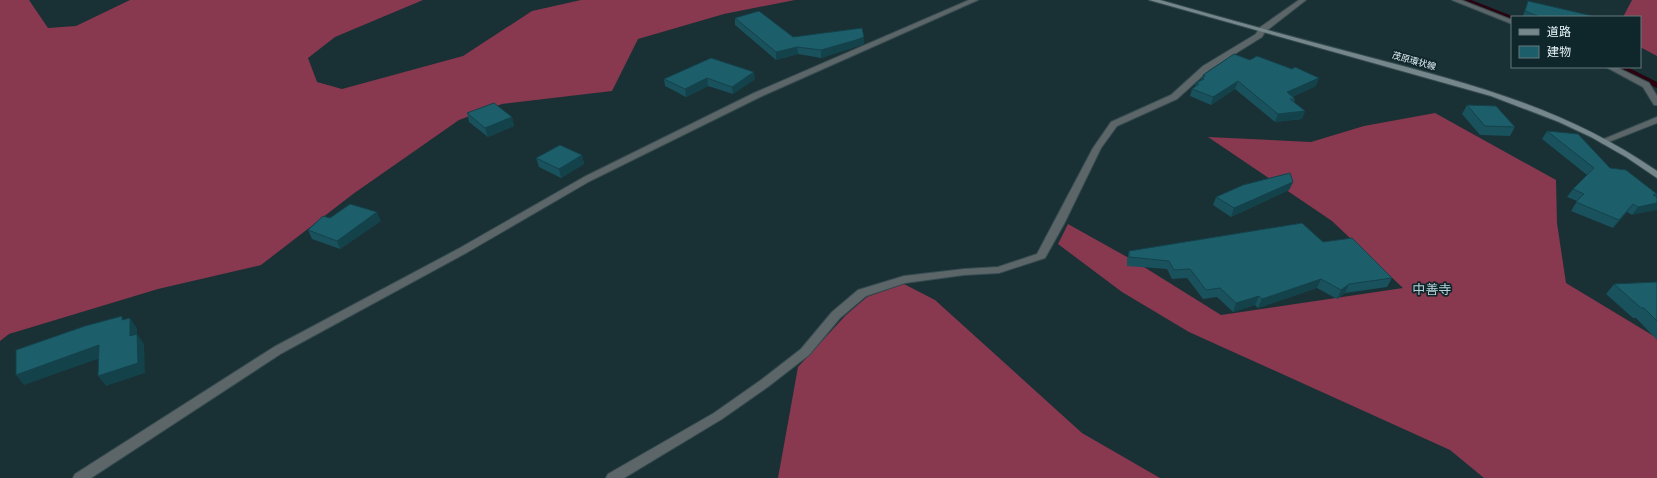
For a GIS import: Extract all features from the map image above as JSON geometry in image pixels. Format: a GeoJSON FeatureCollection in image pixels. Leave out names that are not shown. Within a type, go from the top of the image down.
{"type":"FeatureCollection","features":[{"type":"Feature","properties":{"kind":"main road","name":"茂原環状線"},"geometry":{"type":"LineString","coordinates":[[1152,0],[1409,70],[1511,101],[1549,115],[1603,141],[1625,153],[1657,175]]}},
{"type":"Feature","properties":{"kind":"street"},"geometry":{"type":"LineString","coordinates":[[80,478],[278,350],[462,251],[587,179],[757,95],[975,0]]}},
{"type":"Feature","properties":{"kind":"street"},"geometry":{"type":"LineString","coordinates":[[613,478],[718,416],[765,383],[805,352],[836,315],[862,293],[904,280],[964,272],[1000,270],[1041,256],[1059,224],[1097,148],[1114,124],[1174,97],[1206,68],[1259,35],[1262,30],[1303,0]]}},
{"type":"Feature","properties":{"kind":"street"},"geometry":{"type":"LineString","coordinates":[[1455,0],[1511,22]]}},
{"type":"Feature","properties":{"kind":"street"},"geometry":{"type":"LineString","coordinates":[[1612,68],[1657,89]]}},
{"type":"Feature","properties":{"kind":"street"},"geometry":{"type":"LineString","coordinates":[[1646,85],[1657,103]]}},
{"type":"Feature","properties":{"kind":"street"},"geometry":{"type":"LineString","coordinates":[[1603,141],[1657,120]]}},
{"type":"Feature","properties":{"kind":"shaded area"},"geometry":{"type":"Polygon","coordinates":[[[0,0],[29,0],[48,28],[76,26],[130,0],[423,0],[335,37],[308,58],[317,82],[342,89],[463,56],[532,11],[581,0],[795,0],[724,14],[638,39],[612,91],[502,104],[459,120],[353,194],[261,265],[158,289],[9,334],[0,341],[0,0]]]}},
{"type":"Feature","properties":{"kind":"shaded area"},"geometry":{"type":"Polygon","coordinates":[[[1632,0],[1657,0],[1657,56],[1641,48],[1641,16],[1624,16],[1632,0]]]}},
{"type":"Feature","properties":{"kind":"shaded area"},"geometry":{"type":"Polygon","coordinates":[[[1435,113],[1556,180],[1557,223],[1566,283],[1657,338],[1657,478],[1484,478],[1450,450],[1189,332],[1122,292],[1058,244],[1068,224],[1136,262],[1221,315],[1403,288],[1332,221],[1208,137],[1311,142],[1364,126],[1435,113]]]}},
{"type":"Feature","properties":{"kind":"shaded area"},"geometry":{"type":"Polygon","coordinates":[[[904,284],[935,300],[1082,433],[1160,478],[778,478],[798,367],[846,315],[867,297],[904,284]]]}},
{"type":"Feature","properties":{"kind":"building"},"geometry":{"type":"Polygon","coordinates":[[[1528,1],[1593,16],[1538,16],[1525,11],[1528,1]]]}},
{"type":"Feature","properties":{"kind":"building"},"geometry":{"type":"Polygon","coordinates":[[[759,11],[793,37],[862,28],[864,37],[821,50],[797,47],[776,52],[735,18],[759,11]]]}},
{"type":"Feature","properties":{"kind":"building"},"geometry":{"type":"Polygon","coordinates":[[[1234,54],[1250,60],[1257,56],[1292,69],[1295,67],[1319,78],[1287,92],[1295,99],[1290,99],[1305,111],[1278,114],[1238,81],[1213,97],[1192,89],[1199,84],[1196,83],[1204,79],[1202,78],[1205,76],[1203,75],[1234,54]]]}},
{"type":"Feature","properties":{"kind":"building"},"geometry":{"type":"Polygon","coordinates":[[[711,58],[754,72],[732,87],[707,78],[685,89],[664,79],[711,58]]]}},
{"type":"Feature","properties":{"kind":"building"},"geometry":{"type":"Polygon","coordinates":[[[494,103],[512,117],[485,128],[467,113],[494,103]]]}},
{"type":"Feature","properties":{"kind":"building"},"geometry":{"type":"Polygon","coordinates":[[[1467,105],[1496,106],[1515,127],[1485,126],[1467,105]]]}},
{"type":"Feature","properties":{"kind":"building"},"geometry":{"type":"Polygon","coordinates":[[[1547,131],[1578,134],[1610,168],[1626,170],[1657,194],[1653,195],[1657,197],[1657,203],[1638,207],[1633,204],[1619,220],[1576,202],[1584,194],[1573,189],[1594,168],[1547,131]]]}},
{"type":"Feature","properties":{"kind":"building"},"geometry":{"type":"Polygon","coordinates":[[[560,145],[582,155],[559,169],[536,158],[560,145]]]}},
{"type":"Feature","properties":{"kind":"building"},"geometry":{"type":"Polygon","coordinates":[[[1290,173],[1293,182],[1234,208],[1216,197],[1243,185],[1290,173]]]}},
{"type":"Feature","properties":{"kind":"building"},"geometry":{"type":"Polygon","coordinates":[[[350,204],[377,212],[337,241],[308,230],[323,216],[330,218],[350,204]]]}},
{"type":"Feature","properties":{"kind":"building"},"geometry":{"type":"Polygon","coordinates":[[[1302,223],[1323,242],[1352,238],[1392,278],[1349,284],[1341,290],[1321,279],[1262,299],[1259,296],[1236,303],[1220,288],[1206,290],[1190,269],[1174,270],[1169,261],[1129,257],[1129,251],[1302,223]]]}},
{"type":"Feature","properties":{"kind":"building"},"geometry":{"type":"Polygon","coordinates":[[[1657,282],[1657,321],[1644,308],[1641,308],[1614,284],[1657,282]]]}},
{"type":"Feature","properties":{"kind":"building"},"geometry":{"type":"Polygon","coordinates":[[[122,316],[122,320],[130,318],[130,336],[137,334],[138,363],[98,376],[99,345],[16,375],[16,350],[85,326],[122,316]]]}},
{"type":"Feature","properties":{"kind":"waterway"},"geometry":{"type":"LineString","coordinates":[[1464,0],[1511,19]]}},
{"type":"Feature","properties":{"kind":"waterway"},"geometry":{"type":"LineString","coordinates":[[1623,68],[1657,85]]}},
{"type":"Feature","properties":{"kind":"district","name":"中善寺"},"geometry":{"type":"Point","coordinates":[1432,289]}}]}
